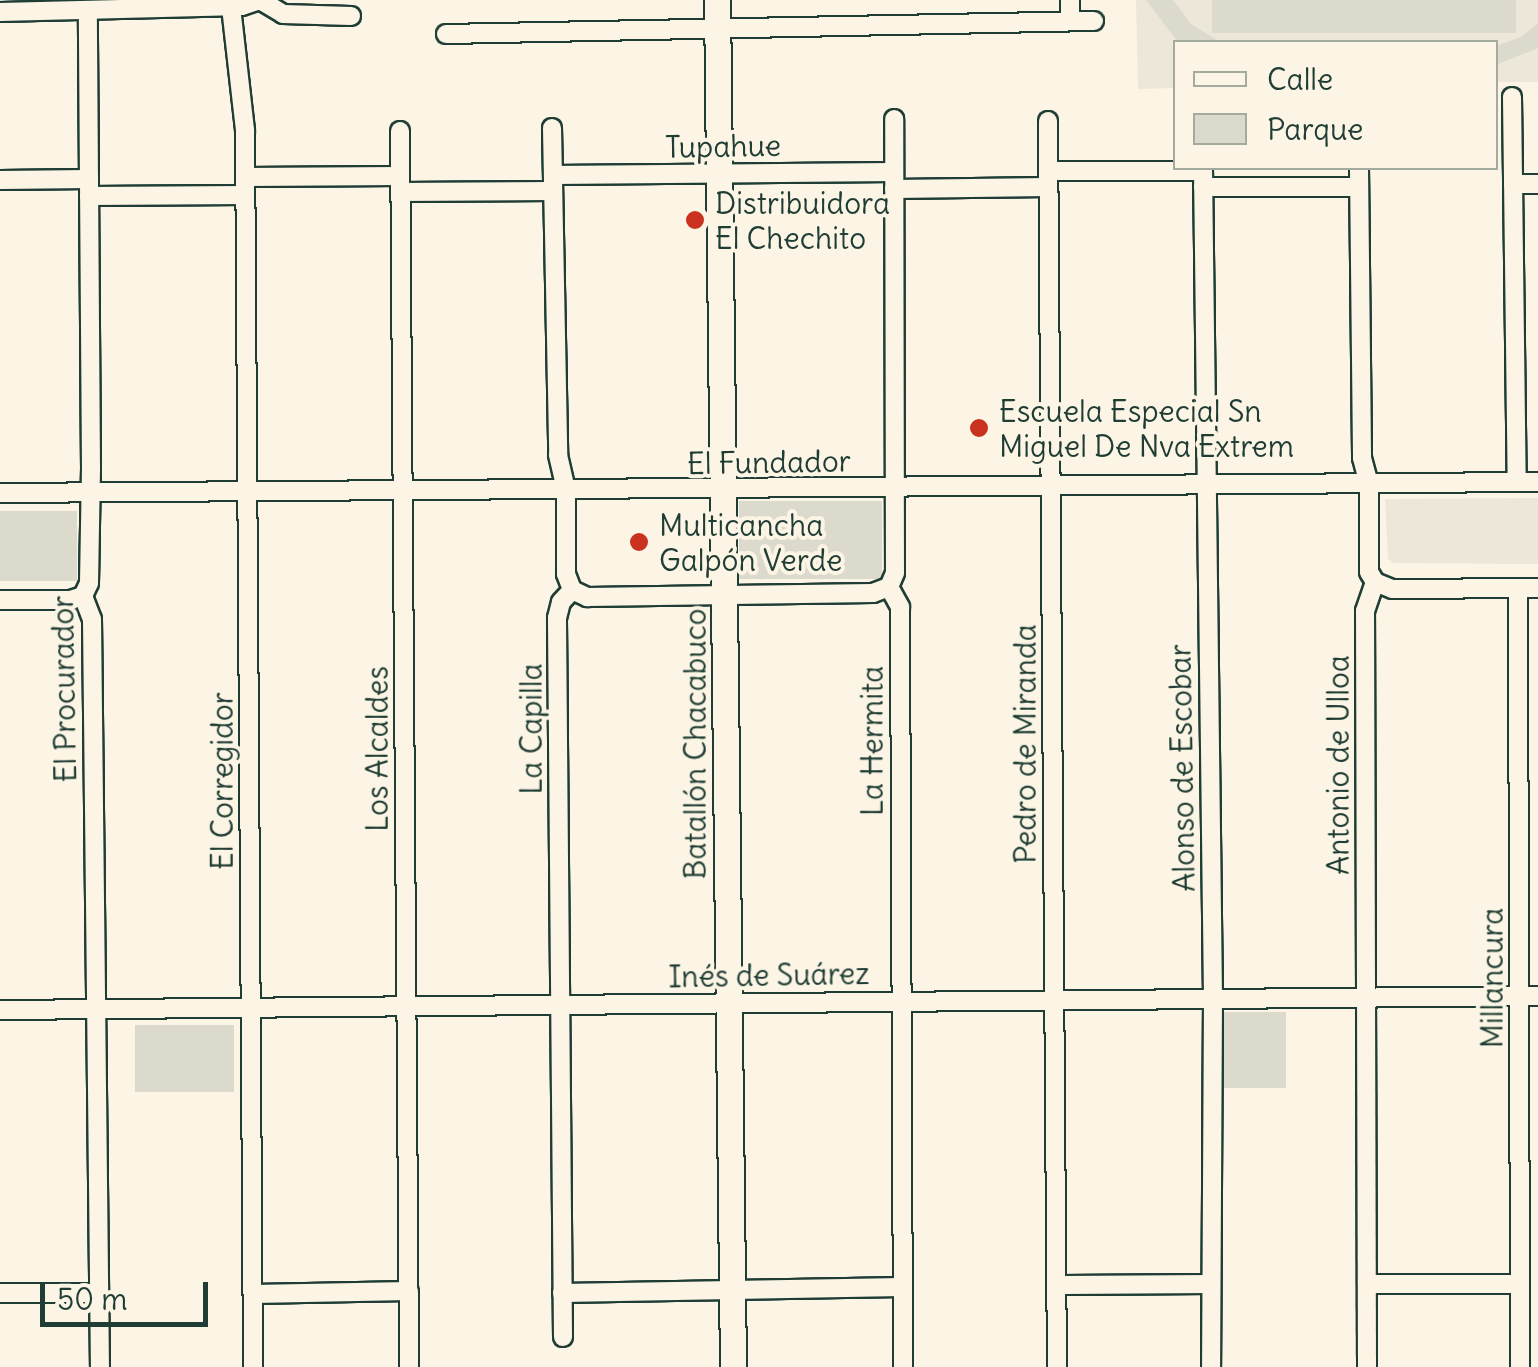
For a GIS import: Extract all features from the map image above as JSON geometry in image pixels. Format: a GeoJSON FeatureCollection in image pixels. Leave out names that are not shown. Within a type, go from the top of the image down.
{"type":"FeatureCollection","features":[{"type":"Feature","properties":{"kind":"street"},"geometry":{"type":"LineString","coordinates":[[7,8],[88,10],[132,4],[232,7],[260,0],[283,14],[351,16]]}},
{"type":"Feature","properties":{"kind":"street","name":"Batallón Chacabuco"},"geometry":{"type":"LineString","coordinates":[[718,0],[732,1367]]}},
{"type":"Feature","properties":{"kind":"street"},"geometry":{"type":"LineString","coordinates":[[1070,0],[1070,21]]}},
{"type":"Feature","properties":{"kind":"street","name":"El Corregidor"},"geometry":{"type":"LineString","coordinates":[[232,7],[245,105],[254,1367]]}},
{"type":"Feature","properties":{"kind":"street","name":"El Procurador"},"geometry":{"type":"LineString","coordinates":[[88,10],[91,468],[87,492],[88,583],[83,596],[92,619],[100,1367]]}},
{"type":"Feature","properties":{"kind":"street"},"geometry":{"type":"LineString","coordinates":[[446,34],[1094,21]]}},
{"type":"Feature","properties":{"kind":"street"},"geometry":{"type":"LineString","coordinates":[[1512,97],[1507,173],[1517,482]]}},
{"type":"Feature","properties":{"kind":"street","name":"La Hermita"},"geometry":{"type":"LineString","coordinates":[[894,119],[895,573],[889,587],[900,607],[902,1367]]}},
{"type":"Feature","properties":{"kind":"street","name":"Pedro de Miranda"},"geometry":{"type":"LineString","coordinates":[[1048,121],[1057,1367]]}},
{"type":"Feature","properties":{"kind":"street","name":"La Capilla"},"geometry":{"type":"LineString","coordinates":[[552,128],[558,455],[566,491],[566,574],[572,590],[561,602],[557,618],[563,1337]]}},
{"type":"Feature","properties":{"kind":"street","name":"Los Alcaldes"},"geometry":{"type":"LineString","coordinates":[[400,131],[409,1367]]}},
{"type":"Feature","properties":{"kind":"street","name":"Tupahue"},"geometry":{"type":"LineString","coordinates":[[0,180],[89,188],[553,183],[720,173],[894,180],[1203,175],[1359,177]]}},
{"type":"Feature","properties":{"kind":"street"},"geometry":{"type":"LineString","coordinates":[[1507,173],[1538,184]]}},
{"type":"Feature","properties":{"kind":"street","name":"Alonso de Escobar"},"geometry":{"type":"LineString","coordinates":[[1203,175],[1213,999],[1211,1367]]}},
{"type":"Feature","properties":{"kind":"street","name":"Antonio de Ulloa"},"geometry":{"type":"LineString","coordinates":[[1359,177],[1362,458],[1368,484],[1370,572],[1375,582],[1365,611],[1368,1367]]}},
{"type":"Feature","properties":{"kind":"street","name":"El Fundador"},"geometry":{"type":"LineString","coordinates":[[0,493],[1538,482]]}},
{"type":"Feature","properties":{"kind":"street"},"geometry":{"type":"LineString","coordinates":[[1375,582],[1392,588],[1538,588]]}},
{"type":"Feature","properties":{"kind":"street"},"geometry":{"type":"LineString","coordinates":[[572,590],[587,596],[726,595],[879,593],[889,587]]}},
{"type":"Feature","properties":{"kind":"street","name":"Millancura"},"geometry":{"type":"LineString","coordinates":[[1518,588],[1529,996],[1520,1367]]}},
{"type":"Feature","properties":{"kind":"street"},"geometry":{"type":"LineString","coordinates":[[0,600],[70,600],[83,596]]}},
{"type":"Feature","properties":{"kind":"street","name":"Inés de Suárez"},"geometry":{"type":"LineString","coordinates":[[0,1010],[1529,996]]}},
{"type":"Feature","properties":{"kind":"street"},"geometry":{"type":"LineString","coordinates":[[1056,1284],[1212,1284]]}},
{"type":"Feature","properties":{"kind":"street"},"geometry":{"type":"LineString","coordinates":[[1367,1284],[1520,1284]]}},
{"type":"Feature","properties":{"kind":"street"},"geometry":{"type":"LineString","coordinates":[[562,1293],[902,1287]]}},
{"type":"Feature","properties":{"kind":"street"},"geometry":{"type":"LineString","coordinates":[[253,1294],[409,1291]]}},
{"type":"Feature","properties":{"kind":"street"},"geometry":{"type":"LineString","coordinates":[[0,1293],[99,1293]]}},
{"type":"Feature","properties":{"kind":"shaded area"},"geometry":{"type":"Polygon","coordinates":[[[1136,0],[1538,0],[1538,82],[1498,82],[1498,40],[1173,40],[1173,88],[1138,89],[1136,0]]]}},
{"type":"Feature","properties":{"kind":"shaded area"},"geometry":{"type":"Polygon","coordinates":[[[1538,498],[1538,564],[1394,563],[1388,559],[1385,499],[1538,498]]]}},
{"type":"Feature","properties":{"kind":"green space"},"geometry":{"type":"Polygon","coordinates":[[[1146,0],[1173,0],[1191,24],[1217,40],[1176,40],[1146,0]]]}},
{"type":"Feature","properties":{"kind":"green space"},"geometry":{"type":"Polygon","coordinates":[[[1212,0],[1516,0],[1516,33],[1212,33],[1212,0]]]}},
{"type":"Feature","properties":{"kind":"green space"},"geometry":{"type":"Polygon","coordinates":[[[1538,23],[1538,48],[1498,64],[1498,45],[1521,37],[1538,23]]]}},
{"type":"Feature","properties":{"kind":"green space"},"geometry":{"type":"Polygon","coordinates":[[[739,501],[882,501],[882,579],[739,579],[739,501]]]}},
{"type":"Feature","properties":{"kind":"green space"},"geometry":{"type":"Polygon","coordinates":[[[0,511],[77,511],[77,581],[0,581],[0,511]]]}},
{"type":"Feature","properties":{"kind":"green space"},"geometry":{"type":"Polygon","coordinates":[[[1224,1012],[1286,1012],[1286,1088],[1224,1088],[1224,1012]]]}},
{"type":"Feature","properties":{"kind":"green space"},"geometry":{"type":"Polygon","coordinates":[[[135,1025],[234,1025],[234,1092],[135,1092],[135,1025]]]}},
{"type":"Feature","properties":{"kind":"place","name":"Distribuidora El Chechito"},"geometry":{"type":"Point","coordinates":[695,220]}},
{"type":"Feature","properties":{"kind":"place","name":"Escuela Especial Sn Miguel De Nva Extrem"},"geometry":{"type":"Point","coordinates":[979,428]}},
{"type":"Feature","properties":{"kind":"place","name":"Multicancha Galpón Verde"},"geometry":{"type":"Point","coordinates":[639,542]}}]}
